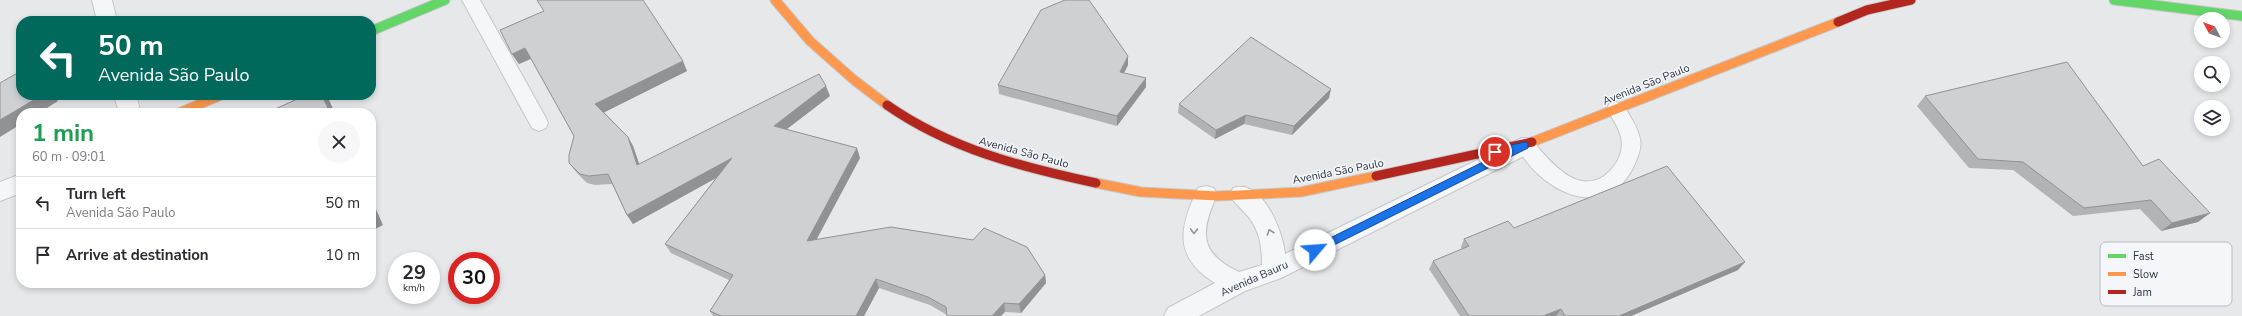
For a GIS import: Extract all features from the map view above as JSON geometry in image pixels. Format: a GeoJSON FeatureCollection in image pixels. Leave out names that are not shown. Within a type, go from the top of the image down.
{"type":"FeatureCollection","features":[{"type":"Feature","properties":{"kind":"street"},"geometry":{"type":"LineString","coordinates":[[102,0],[106,16]]}},
{"type":"Feature","properties":{"kind":"street"},"geometry":{"type":"LineString","coordinates":[[376,29],[445,0]]}},
{"type":"Feature","properties":{"kind":"street","name":"Avenida São Paulo"},"geometry":{"type":"LineString","coordinates":[[775,0],[810,41],[873,95],[905,119],[967,149],[1052,174],[1141,192],[1206,195],[1301,192],[1525,145],[1867,10],[1911,0]]}},
{"type":"Feature","properties":{"kind":"street"},"geometry":{"type":"LineString","coordinates":[[2114,0],[2242,16]]}},
{"type":"Feature","properties":{"kind":"street"},"geometry":{"type":"LineString","coordinates":[[191,108],[209,100]]}},
{"type":"Feature","properties":{"kind":"street","name":"Avenida Bauru"},"geometry":{"type":"LineString","coordinates":[[1176,316],[1238,283],[1273,271],[1525,145]]}},
{"type":"Feature","properties":{"kind":"street"},"geometry":{"type":"LineString","coordinates":[[0,192],[16,184]]}},
{"type":"Feature","properties":{"kind":"street"},"geometry":{"type":"LineString","coordinates":[[1206,195],[1196,214],[1192,233],[1196,248],[1206,264],[1221,276],[1238,283]]}},
{"type":"Feature","properties":{"kind":"street"},"geometry":{"type":"LineString","coordinates":[[1241,195],[1251,203],[1267,222],[1273,241],[1273,271]]}},
{"type":"Feature","properties":{"kind":"lane"},"geometry":{"type":"LineString","coordinates":[[471,0],[540,123]]}},
{"type":"Feature","properties":{"kind":"lane"},"geometry":{"type":"LineString","coordinates":[[1525,145],[1539,163],[1560,182],[1579,190],[1601,188],[1620,174],[1629,157],[1631,139],[1616,109]]}},
{"type":"Feature","properties":{"kind":"building"},"geometry":{"type":"Polygon","coordinates":[[[537,0],[643,0],[683,61],[595,104],[628,137],[637,165],[819,74],[826,86],[774,126],[857,148],[807,241],[891,227],[973,240],[984,228],[1027,247],[1045,275],[1019,304],[1004,303],[992,316],[947,316],[946,307],[928,297],[876,279],[856,316],[721,316],[710,311],[733,275],[665,244],[732,158],[627,215],[608,174],[589,176],[580,174],[569,163],[569,155],[574,136],[525,48],[512,54],[500,30],[544,11],[537,0]]]}},
{"type":"Feature","properties":{"kind":"building"},"geometry":{"type":"Polygon","coordinates":[[[1065,0],[1089,0],[1128,56],[1120,72],[1146,78],[1117,116],[998,85],[1041,10],[1065,0]]]}},
{"type":"Feature","properties":{"kind":"building"},"geometry":{"type":"Polygon","coordinates":[[[1251,37],[1331,89],[1294,126],[1246,115],[1216,130],[1179,104],[1251,37]]]}},
{"type":"Feature","properties":{"kind":"building"},"geometry":{"type":"Polygon","coordinates":[[[2067,62],[2143,166],[2159,159],[2210,213],[2172,223],[2151,200],[2084,208],[2023,162],[1978,159],[1925,96],[2067,62]]]}},
{"type":"Feature","properties":{"kind":"building"},"geometry":{"type":"Polygon","coordinates":[[[16,74],[16,100],[34,100],[20,108],[16,108],[16,110],[0,120],[0,83],[16,74]]]}},
{"type":"Feature","properties":{"kind":"building"},"geometry":{"type":"Polygon","coordinates":[[[295,100],[324,100],[328,108],[277,108],[295,100]]]}},
{"type":"Feature","properties":{"kind":"building"},"geometry":{"type":"Polygon","coordinates":[[[1667,166],[1745,262],[1619,316],[1565,316],[1561,309],[1543,316],[1469,316],[1433,261],[1469,246],[1464,239],[1508,221],[1514,228],[1667,166]]]}},
{"type":"Feature","properties":{"kind":"traffic: fast"},"geometry":{"type":"LineString","coordinates":[[376,29],[445,0]]}},
{"type":"Feature","properties":{"kind":"traffic: fast"},"geometry":{"type":"LineString","coordinates":[[2114,0],[2242,16]]}},
{"type":"Feature","properties":{"kind":"traffic: slow"},"geometry":{"type":"LineString","coordinates":[[775,0],[810,41],[854,80],[887,105]]}},
{"type":"Feature","properties":{"kind":"traffic: slow"},"geometry":{"type":"LineString","coordinates":[[1532,142],[1838,22]]}},
{"type":"Feature","properties":{"kind":"traffic: slow"},"geometry":{"type":"LineString","coordinates":[[191,108],[209,100]]}},
{"type":"Feature","properties":{"kind":"traffic: slow"},"geometry":{"type":"LineString","coordinates":[[1096,183],[1141,192],[1218,196],[1301,192],[1376,176]]}},
{"type":"Feature","properties":{"kind":"traffic: jam"},"geometry":{"type":"LineString","coordinates":[[1838,22],[1867,10],[1911,0]]}},
{"type":"Feature","properties":{"kind":"traffic: jam"},"geometry":{"type":"LineString","coordinates":[[887,105],[910,121],[960,146],[1014,164],[1096,183]]}},
{"type":"Feature","properties":{"kind":"traffic: jam"},"geometry":{"type":"LineString","coordinates":[[1376,176],[1532,142]]}},
{"type":"Feature","properties":{"kind":"route"},"geometry":{"type":"LineString","coordinates":[[1315,250],[1525,145],[1495,152]]}}]}
